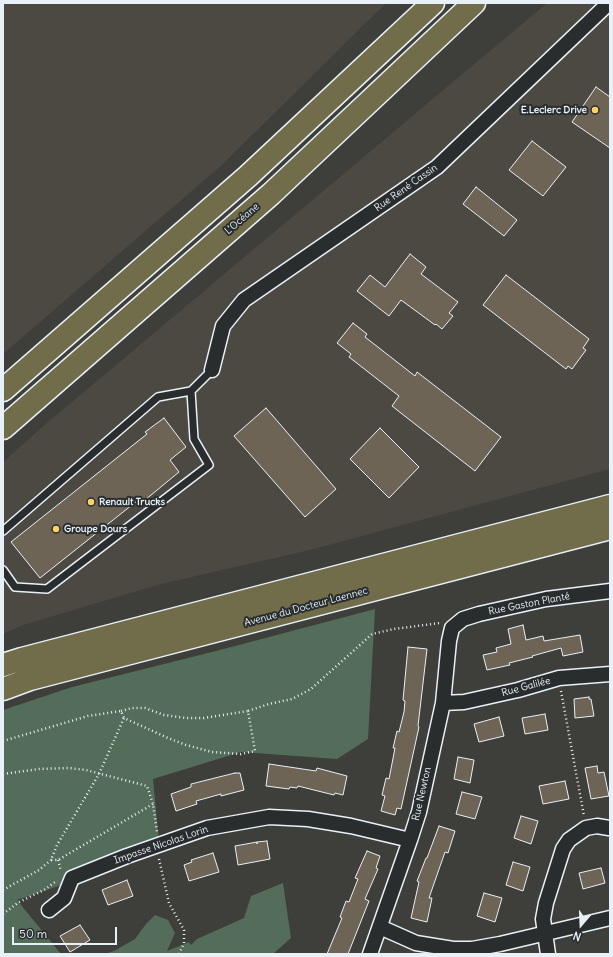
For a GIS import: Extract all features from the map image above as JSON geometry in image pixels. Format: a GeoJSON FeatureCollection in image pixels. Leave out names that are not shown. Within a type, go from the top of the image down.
{"type":"FeatureCollection","features":[{"type":"Feature","properties":{"kind":"main road"},"geometry":{"type":"LineString","coordinates":[[3,390],[248,176],[433,3]]}},
{"type":"Feature","properties":{"kind":"main road","name":"L’Océane"},"geometry":{"type":"LineString","coordinates":[[3,428],[271,194],[474,3]]}},
{"type":"Feature","properties":{"kind":"main road"},"geometry":{"type":"LineString","coordinates":[[3,665],[610,506]]}},
{"type":"Feature","properties":{"kind":"main road","name":"Avenue du Docteur Laennec"},"geometry":{"type":"LineString","coordinates":[[3,689],[30,679],[610,528]]}},
{"type":"Feature","properties":{"kind":"street","name":"Rue René Cassin"},"geometry":{"type":"LineString","coordinates":[[212,370],[223,326],[244,300],[437,166],[609,3]]}},
{"type":"Feature","properties":{"kind":"street","name":"Rue Gaston Planté"},"geometry":{"type":"LineString","coordinates":[[452,628],[463,619],[479,614],[546,599],[610,591]]}},
{"type":"Feature","properties":{"kind":"street","name":"Rue Newton"},"geometry":{"type":"LineString","coordinates":[[370,954],[419,812],[443,703],[449,641],[452,628]]}},
{"type":"Feature","properties":{"kind":"street","name":"Rue Galilée"},"geometry":{"type":"LineString","coordinates":[[443,703],[464,702],[518,690],[560,678],[610,674]]}},
{"type":"Feature","properties":{"kind":"street","name":"Impasse Nicolas Lorin"},"geometry":{"type":"LineString","coordinates":[[49,910],[64,898],[72,878],[127,856],[207,828],[270,817],[308,819],[351,826],[410,840]]}},
{"type":"Feature","properties":{"kind":"street"},"geometry":{"type":"LineString","coordinates":[[548,954],[543,919],[563,849],[569,840],[586,828],[597,826],[609,828]]}},
{"type":"Feature","properties":{"kind":"street"},"geometry":{"type":"LineString","coordinates":[[380,927],[416,942],[453,949],[472,950],[610,918]]}},
{"type":"Feature","properties":{"kind":"lane"},"geometry":{"type":"LineString","coordinates":[[3,531],[158,397],[191,391],[212,370]]}},
{"type":"Feature","properties":{"kind":"lane"},"geometry":{"type":"LineString","coordinates":[[3,570],[15,587],[47,590],[208,465],[194,439],[191,391]]}},
{"type":"Feature","properties":{"kind":"path"},"geometry":{"type":"LineString","coordinates":[[3,742],[88,716],[121,712],[132,708],[145,708],[164,715],[186,718],[198,718],[248,711],[292,698],[311,690],[372,634],[394,629],[445,622],[452,628]]}},
{"type":"Feature","properties":{"kind":"path"},"geometry":{"type":"LineString","coordinates":[[560,678],[586,828]]}},
{"type":"Feature","properties":{"kind":"path"},"geometry":{"type":"LineString","coordinates":[[121,712],[124,718],[186,745],[212,752],[241,754],[255,751],[248,711]]}},
{"type":"Feature","properties":{"kind":"path"},"geometry":{"type":"LineString","coordinates":[[3,890],[39,870],[51,860],[57,845],[99,774],[124,718]]}},
{"type":"Feature","properties":{"kind":"path"},"geometry":{"type":"LineString","coordinates":[[3,774],[39,769],[69,768],[86,770],[99,774]]}},
{"type":"Feature","properties":{"kind":"path"},"geometry":{"type":"LineString","coordinates":[[51,860],[58,860],[153,804]]}},
{"type":"Feature","properties":{"kind":"path"},"geometry":{"type":"LineString","coordinates":[[58,860],[61,873]]}},
{"type":"Feature","properties":{"kind":"path"},"geometry":{"type":"LineString","coordinates":[[3,914],[19,902],[44,890],[59,877]]}},
{"type":"Feature","properties":{"kind":"shaded area"},"geometry":{"type":"Polygon","coordinates":[[[3,3],[386,3],[223,164],[3,354],[3,3]]]}},
{"type":"Feature","properties":{"kind":"shaded area"},"geometry":{"type":"Polygon","coordinates":[[[547,3],[610,3],[610,469],[314,549],[161,584],[23,625],[3,634],[3,462],[48,422],[547,3]]]}},
{"type":"Feature","properties":{"kind":"green space"},"geometry":{"type":"Polygon","coordinates":[[[375,609],[368,739],[337,759],[241,752],[153,779],[160,852],[17,900],[61,954],[3,954],[3,710],[72,687],[375,609]]]}},
{"type":"Feature","properties":{"kind":"green space"},"geometry":{"type":"Polygon","coordinates":[[[283,883],[291,938],[273,954],[105,954],[114,951],[135,939],[155,915],[168,920],[175,933],[167,951],[189,942],[191,945],[197,939],[244,918],[251,896],[283,883]]]}},
{"type":"Feature","properties":{"kind":"building","name":"E.Leclerc Drive"},"geometry":{"type":"Polygon","coordinates":[[[596,87],[610,97],[610,148],[572,122],[596,87]]]}},
{"type":"Feature","properties":{"kind":"building"},"geometry":{"type":"Polygon","coordinates":[[[532,141],[566,167],[543,196],[509,170],[532,141]]]}},
{"type":"Feature","properties":{"kind":"building"},"geometry":{"type":"Polygon","coordinates":[[[476,187],[517,220],[504,236],[463,204],[476,187]]]}},
{"type":"Feature","properties":{"kind":"building"},"geometry":{"type":"Polygon","coordinates":[[[410,254],[426,267],[421,274],[458,302],[449,313],[453,316],[442,329],[401,300],[389,316],[357,291],[370,275],[385,287],[410,254]]]}},
{"type":"Feature","properties":{"kind":"building"},"geometry":{"type":"Polygon","coordinates":[[[506,275],[589,339],[583,348],[586,350],[572,369],[568,366],[566,369],[483,305],[506,275]]]}},
{"type":"Feature","properties":{"kind":"building"},"geometry":{"type":"Polygon","coordinates":[[[353,323],[367,334],[365,337],[415,376],[417,372],[501,437],[475,471],[392,406],[399,396],[349,357],[351,354],[337,343],[353,323]]]}},
{"type":"Feature","properties":{"kind":"building"},"geometry":{"type":"Polygon","coordinates":[[[266,408],[336,489],[305,517],[234,436],[266,408]]]}},
{"type":"Feature","properties":{"kind":"building"},"geometry":{"type":"Polygon","coordinates":[[[164,418],[186,447],[170,460],[179,472],[145,500],[142,497],[40,578],[11,542],[147,434],[145,432],[164,418]]]}},
{"type":"Feature","properties":{"kind":"building"},"geometry":{"type":"Polygon","coordinates":[[[380,428],[419,467],[389,498],[350,459],[380,428]]]}},
{"type":"Feature","properties":{"kind":"building"},"geometry":{"type":"Polygon","coordinates":[[[523,625],[526,640],[543,636],[544,641],[580,635],[583,652],[563,656],[561,648],[509,663],[510,665],[487,670],[483,655],[497,652],[496,648],[511,644],[508,629],[523,625]]]}},
{"type":"Feature","properties":{"kind":"building"},"geometry":{"type":"Polygon","coordinates":[[[408,647],[427,649],[419,727],[401,809],[397,808],[395,815],[381,811],[385,796],[382,795],[386,778],[389,779],[395,748],[393,748],[404,712],[405,701],[403,700],[408,647]]]}},
{"type":"Feature","properties":{"kind":"building"},"geometry":{"type":"Polygon","coordinates":[[[589,697],[589,699],[591,699],[594,716],[575,718],[574,699],[589,697]]]}},
{"type":"Feature","properties":{"kind":"building"},"geometry":{"type":"Polygon","coordinates":[[[545,714],[548,730],[525,734],[522,718],[545,714]]]}},
{"type":"Feature","properties":{"kind":"building"},"geometry":{"type":"Polygon","coordinates":[[[499,717],[504,736],[479,742],[474,724],[499,717]]]}},
{"type":"Feature","properties":{"kind":"building"},"geometry":{"type":"Polygon","coordinates":[[[458,757],[474,760],[470,783],[454,779],[458,757]]]}},
{"type":"Feature","properties":{"kind":"building"},"geometry":{"type":"Polygon","coordinates":[[[269,764],[316,771],[317,768],[347,776],[343,795],[335,793],[334,795],[298,786],[297,788],[290,787],[289,789],[266,786],[269,764]]]}},
{"type":"Feature","properties":{"kind":"building"},"geometry":{"type":"Polygon","coordinates":[[[597,766],[598,773],[604,772],[609,796],[591,799],[585,768],[597,766]]]}},
{"type":"Feature","properties":{"kind":"building"},"geometry":{"type":"Polygon","coordinates":[[[240,773],[244,790],[221,796],[221,794],[196,801],[197,804],[176,811],[171,794],[191,787],[191,784],[240,773]]]}},
{"type":"Feature","properties":{"kind":"building"},"geometry":{"type":"Polygon","coordinates":[[[565,781],[569,799],[543,804],[539,786],[565,781]]]}},
{"type":"Feature","properties":{"kind":"building"},"geometry":{"type":"Polygon","coordinates":[[[462,792],[482,797],[475,819],[456,814],[462,792]]]}},
{"type":"Feature","properties":{"kind":"building"},"geometry":{"type":"Polygon","coordinates":[[[521,816],[538,821],[531,844],[514,838],[521,816]]]}},
{"type":"Feature","properties":{"kind":"building"},"geometry":{"type":"Polygon","coordinates":[[[439,826],[455,831],[448,853],[445,852],[429,898],[432,898],[427,922],[411,918],[419,882],[417,881],[439,826]]]}},
{"type":"Feature","properties":{"kind":"building"},"geometry":{"type":"Polygon","coordinates":[[[267,841],[270,859],[238,865],[235,846],[267,841]]]}},
{"type":"Feature","properties":{"kind":"building"},"geometry":{"type":"Polygon","coordinates":[[[367,851],[380,856],[376,868],[378,869],[365,899],[369,901],[348,954],[327,954],[342,918],[340,917],[346,901],[349,902],[358,879],[355,878],[367,851]]]}},
{"type":"Feature","properties":{"kind":"building"},"geometry":{"type":"Polygon","coordinates":[[[213,853],[219,872],[189,881],[184,865],[192,862],[191,860],[213,853]]]}},
{"type":"Feature","properties":{"kind":"building"},"geometry":{"type":"Polygon","coordinates":[[[513,862],[530,867],[523,891],[506,885],[513,862]]]}},
{"type":"Feature","properties":{"kind":"building"},"geometry":{"type":"Polygon","coordinates":[[[601,868],[605,883],[583,889],[579,873],[601,868]]]}},
{"type":"Feature","properties":{"kind":"building"},"geometry":{"type":"Polygon","coordinates":[[[127,880],[133,896],[108,905],[102,890],[127,880]]]}},
{"type":"Feature","properties":{"kind":"building"},"geometry":{"type":"Polygon","coordinates":[[[484,893],[502,898],[495,922],[477,916],[484,893]]]}},
{"type":"Feature","properties":{"kind":"building"},"geometry":{"type":"Polygon","coordinates":[[[80,925],[90,940],[70,952],[60,936],[80,925]]]}},
{"type":"Feature","properties":{"kind":"place","name":"E.Leclerc Drive"},"geometry":{"type":"Point","coordinates":[595,110]}},
{"type":"Feature","properties":{"kind":"place","name":"Renault Trucks"},"geometry":{"type":"Point","coordinates":[91,502]}},
{"type":"Feature","properties":{"kind":"place","name":"Groupe Dours"},"geometry":{"type":"Point","coordinates":[56,529]}}]}
